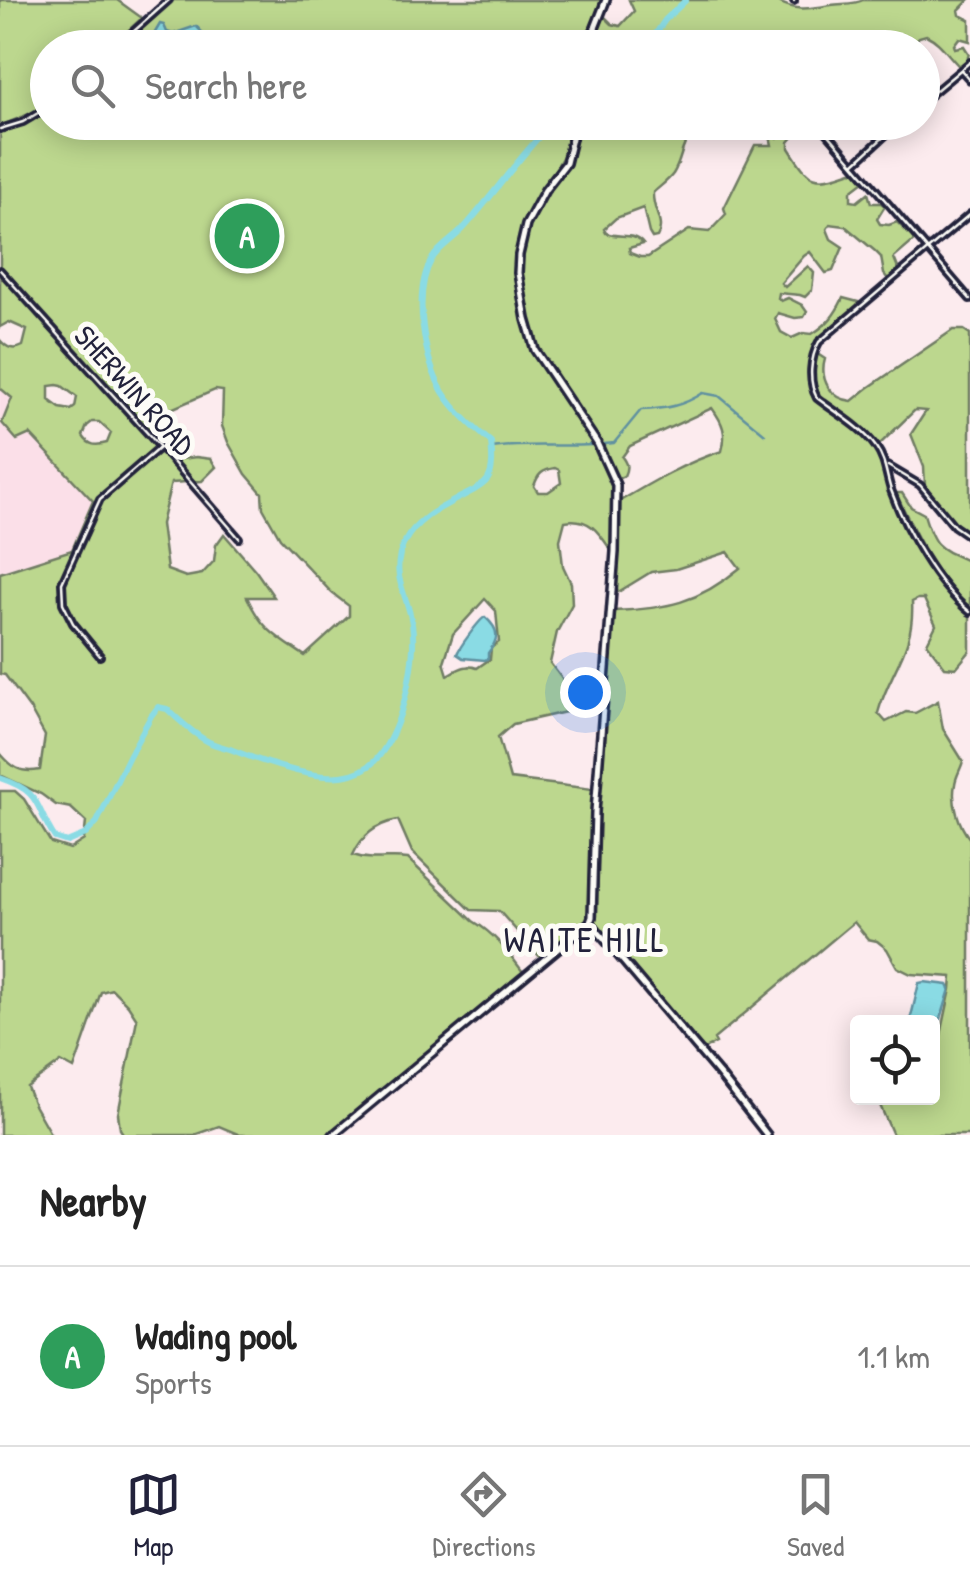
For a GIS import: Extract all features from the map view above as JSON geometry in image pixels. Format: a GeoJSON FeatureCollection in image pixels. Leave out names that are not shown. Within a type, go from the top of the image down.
{"type":"FeatureCollection","features":[{"type":"Feature","properties":{"kind":"street"},"geometry":{"type":"LineString","coordinates":[[159,0],[164,5]]}},
{"type":"Feature","properties":{"kind":"street"},"geometry":{"type":"LineString","coordinates":[[136,30],[169,0]]}},
{"type":"Feature","properties":{"kind":"street"},"geometry":{"type":"LineString","coordinates":[[595,30],[606,0]]}},
{"type":"Feature","properties":{"kind":"street"},"geometry":{"type":"LineString","coordinates":[[940,87],[970,62]]}},
{"type":"Feature","properties":{"kind":"street"},"geometry":{"type":"LineString","coordinates":[[961,70],[970,80]]}},
{"type":"Feature","properties":{"kind":"street"},"geometry":{"type":"LineString","coordinates":[[0,130],[30,118]]}},
{"type":"Feature","properties":{"kind":"street"},"geometry":{"type":"LineString","coordinates":[[332,1135],[592,917],[595,812],[618,511],[616,484],[599,446],[536,350],[518,273],[526,225],[545,190],[566,163],[572,140]]}},
{"type":"Feature","properties":{"kind":"street"},"geometry":{"type":"LineString","coordinates":[[833,140],[970,299]]}},
{"type":"Feature","properties":{"kind":"street"},"geometry":{"type":"LineString","coordinates":[[852,164],[879,140]]}},
{"type":"Feature","properties":{"kind":"street"},"geometry":{"type":"LineString","coordinates":[[970,214],[819,342],[811,368],[817,398],[875,444],[886,465],[890,488],[922,553],[970,612]]}},
{"type":"Feature","properties":{"kind":"street","name":"SHERWIN ROAD"},"geometry":{"type":"LineString","coordinates":[[0,270],[238,538]]}},
{"type":"Feature","properties":{"kind":"street"},"geometry":{"type":"LineString","coordinates":[[965,294],[970,290]]}},
{"type":"Feature","properties":{"kind":"street"},"geometry":{"type":"LineString","coordinates":[[100,656],[63,604],[62,583],[100,499],[160,446]]}},
{"type":"Feature","properties":{"kind":"street"},"geometry":{"type":"LineString","coordinates":[[886,465],[920,485],[954,526],[970,536]]}},
{"type":"Feature","properties":{"kind":"street"},"geometry":{"type":"LineString","coordinates":[[590,922],[767,1135]]}},
{"type":"Feature","properties":{"kind":"shaded area"},"geometry":{"type":"Polygon","coordinates":[[[0,388],[12,398],[30,434],[93,501],[73,550],[0,573],[0,388]]]}},
{"type":"Feature","properties":{"kind":"green space"},"geometry":{"type":"Polygon","coordinates":[[[0,0],[117,0],[142,18],[129,30],[30,30],[30,114],[0,126],[0,0]]]}},
{"type":"Feature","properties":{"kind":"green space"},"geometry":{"type":"Polygon","coordinates":[[[172,0],[602,0],[590,30],[139,30],[172,0]]]}},
{"type":"Feature","properties":{"kind":"green space"},"geometry":{"type":"Polygon","coordinates":[[[629,0],[775,0],[802,8],[863,0],[969,0],[959,10],[960,15],[970,20],[970,41],[959,38],[954,45],[964,46],[969,54],[960,67],[940,45],[940,30],[597,30],[603,15],[620,26],[634,11],[629,0]]]}},
{"type":"Feature","properties":{"kind":"green space"},"geometry":{"type":"Polygon","coordinates":[[[30,122],[30,140],[568,140],[536,199],[522,235],[519,293],[533,349],[595,443],[614,486],[612,552],[588,524],[565,521],[560,540],[572,604],[557,632],[550,663],[579,701],[570,711],[513,724],[498,737],[510,779],[593,789],[588,919],[540,957],[499,911],[471,910],[412,852],[398,820],[371,832],[353,855],[408,859],[495,938],[523,972],[330,1135],[240,1135],[219,1126],[194,1135],[124,1135],[118,1114],[137,1019],[112,989],[101,992],[74,1069],[61,1062],[27,1087],[51,1135],[0,1135],[0,791],[15,791],[24,799],[51,843],[70,849],[84,840],[86,822],[71,808],[56,805],[0,775],[0,753],[17,768],[40,770],[45,736],[30,709],[5,675],[0,674],[0,573],[72,550],[93,501],[30,434],[17,440],[2,423],[12,398],[0,388],[0,340],[10,348],[19,348],[27,330],[9,322],[0,327],[0,273],[106,386],[0,267],[0,133],[30,122]],[[57,385],[49,386],[49,400],[71,410],[77,397],[57,385]],[[215,390],[164,412],[156,426],[169,449],[182,459],[211,459],[216,467],[202,481],[171,483],[161,524],[167,570],[186,577],[202,574],[214,561],[216,545],[224,534],[274,597],[247,597],[258,617],[271,632],[305,656],[349,616],[349,606],[280,538],[263,508],[262,493],[228,442],[222,426],[223,391],[215,390]],[[92,422],[83,436],[96,445],[107,443],[111,433],[99,422],[92,422]],[[555,468],[537,478],[534,486],[538,492],[548,492],[561,483],[555,468]],[[485,599],[453,634],[444,662],[448,675],[465,667],[477,668],[490,659],[491,648],[499,642],[496,611],[485,599]]]}},
{"type":"Feature","properties":{"kind":"green space"},"geometry":{"type":"Polygon","coordinates":[[[575,140],[687,140],[673,174],[653,193],[660,227],[657,237],[652,238],[649,233],[643,208],[616,218],[604,229],[611,235],[639,240],[643,244],[629,248],[630,253],[648,257],[689,230],[709,232],[726,214],[724,208],[755,145],[791,140],[789,148],[814,178],[857,172],[864,181],[851,191],[851,201],[857,202],[868,193],[871,203],[885,206],[877,219],[880,224],[897,222],[915,240],[894,258],[898,268],[888,279],[875,251],[845,226],[830,224],[827,229],[831,239],[843,247],[833,271],[826,273],[810,252],[804,256],[781,283],[785,287],[808,266],[814,273],[812,290],[805,297],[779,293],[778,298],[788,298],[807,312],[804,317],[795,318],[778,313],[775,319],[781,332],[792,338],[812,334],[830,319],[843,298],[858,302],[811,353],[811,394],[861,433],[875,449],[922,555],[970,614],[970,651],[956,668],[945,667],[927,643],[936,625],[924,599],[912,602],[910,634],[878,713],[886,722],[938,701],[943,729],[963,761],[954,798],[959,821],[970,839],[970,1135],[893,1135],[880,1105],[940,1105],[940,1037],[952,977],[911,974],[897,967],[887,949],[868,939],[854,922],[714,1039],[716,1043],[704,1049],[593,923],[597,915],[598,796],[613,611],[681,602],[710,589],[740,568],[728,552],[676,569],[651,572],[615,594],[620,501],[682,467],[722,451],[724,433],[712,408],[630,446],[622,457],[626,466],[624,476],[617,479],[599,440],[545,361],[535,340],[522,289],[521,260],[533,214],[570,162],[575,140]]]}},
{"type":"Feature","properties":{"kind":"green space"},"geometry":{"type":"Polygon","coordinates":[[[953,330],[970,334],[970,534],[956,526],[925,485],[924,467],[911,434],[926,411],[915,410],[879,445],[822,399],[813,378],[816,353],[825,359],[828,387],[838,397],[852,401],[953,330]]]}},
{"type":"Feature","properties":{"kind":"green space"},"geometry":{"type":"Polygon","coordinates":[[[896,493],[902,493],[911,507],[924,514],[939,545],[970,562],[970,609],[936,569],[896,493]]]}},
{"type":"Feature","properties":{"kind":"water"},"geometry":{"type":"Polygon","coordinates":[[[485,617],[496,635],[488,658],[463,658],[457,654],[485,617]]]}},
{"type":"Feature","properties":{"kind":"water"},"geometry":{"type":"Polygon","coordinates":[[[919,983],[948,985],[940,1022],[940,1015],[911,1015],[919,983]]]}},
{"type":"Feature","properties":{"kind":"waterway"},"geometry":{"type":"LineString","coordinates":[[658,30],[686,0]]}},
{"type":"Feature","properties":{"kind":"waterway"},"geometry":{"type":"LineString","coordinates":[[0,778],[31,795],[55,838],[67,842],[86,834],[97,822],[158,707],[167,709],[211,743],[300,772],[348,775],[369,766],[380,755],[398,721],[412,659],[412,624],[398,565],[404,543],[429,515],[483,484],[492,466],[491,442],[448,399],[430,362],[422,308],[426,273],[435,255],[464,228],[537,140]]}},
{"type":"Feature","properties":{"kind":"waterway"},"geometry":{"type":"LineString","coordinates":[[492,448],[614,443],[641,410],[674,406],[703,393],[719,396],[765,434]]}},
{"type":"Feature","properties":{"kind":"place","name":"Wading pool"},"geometry":{"type":"Point","coordinates":[247,236]}},
{"type":"Feature","properties":{"kind":"district","name":"WAITE HILL"},"geometry":{"type":"Point","coordinates":[585,939]}}]}
